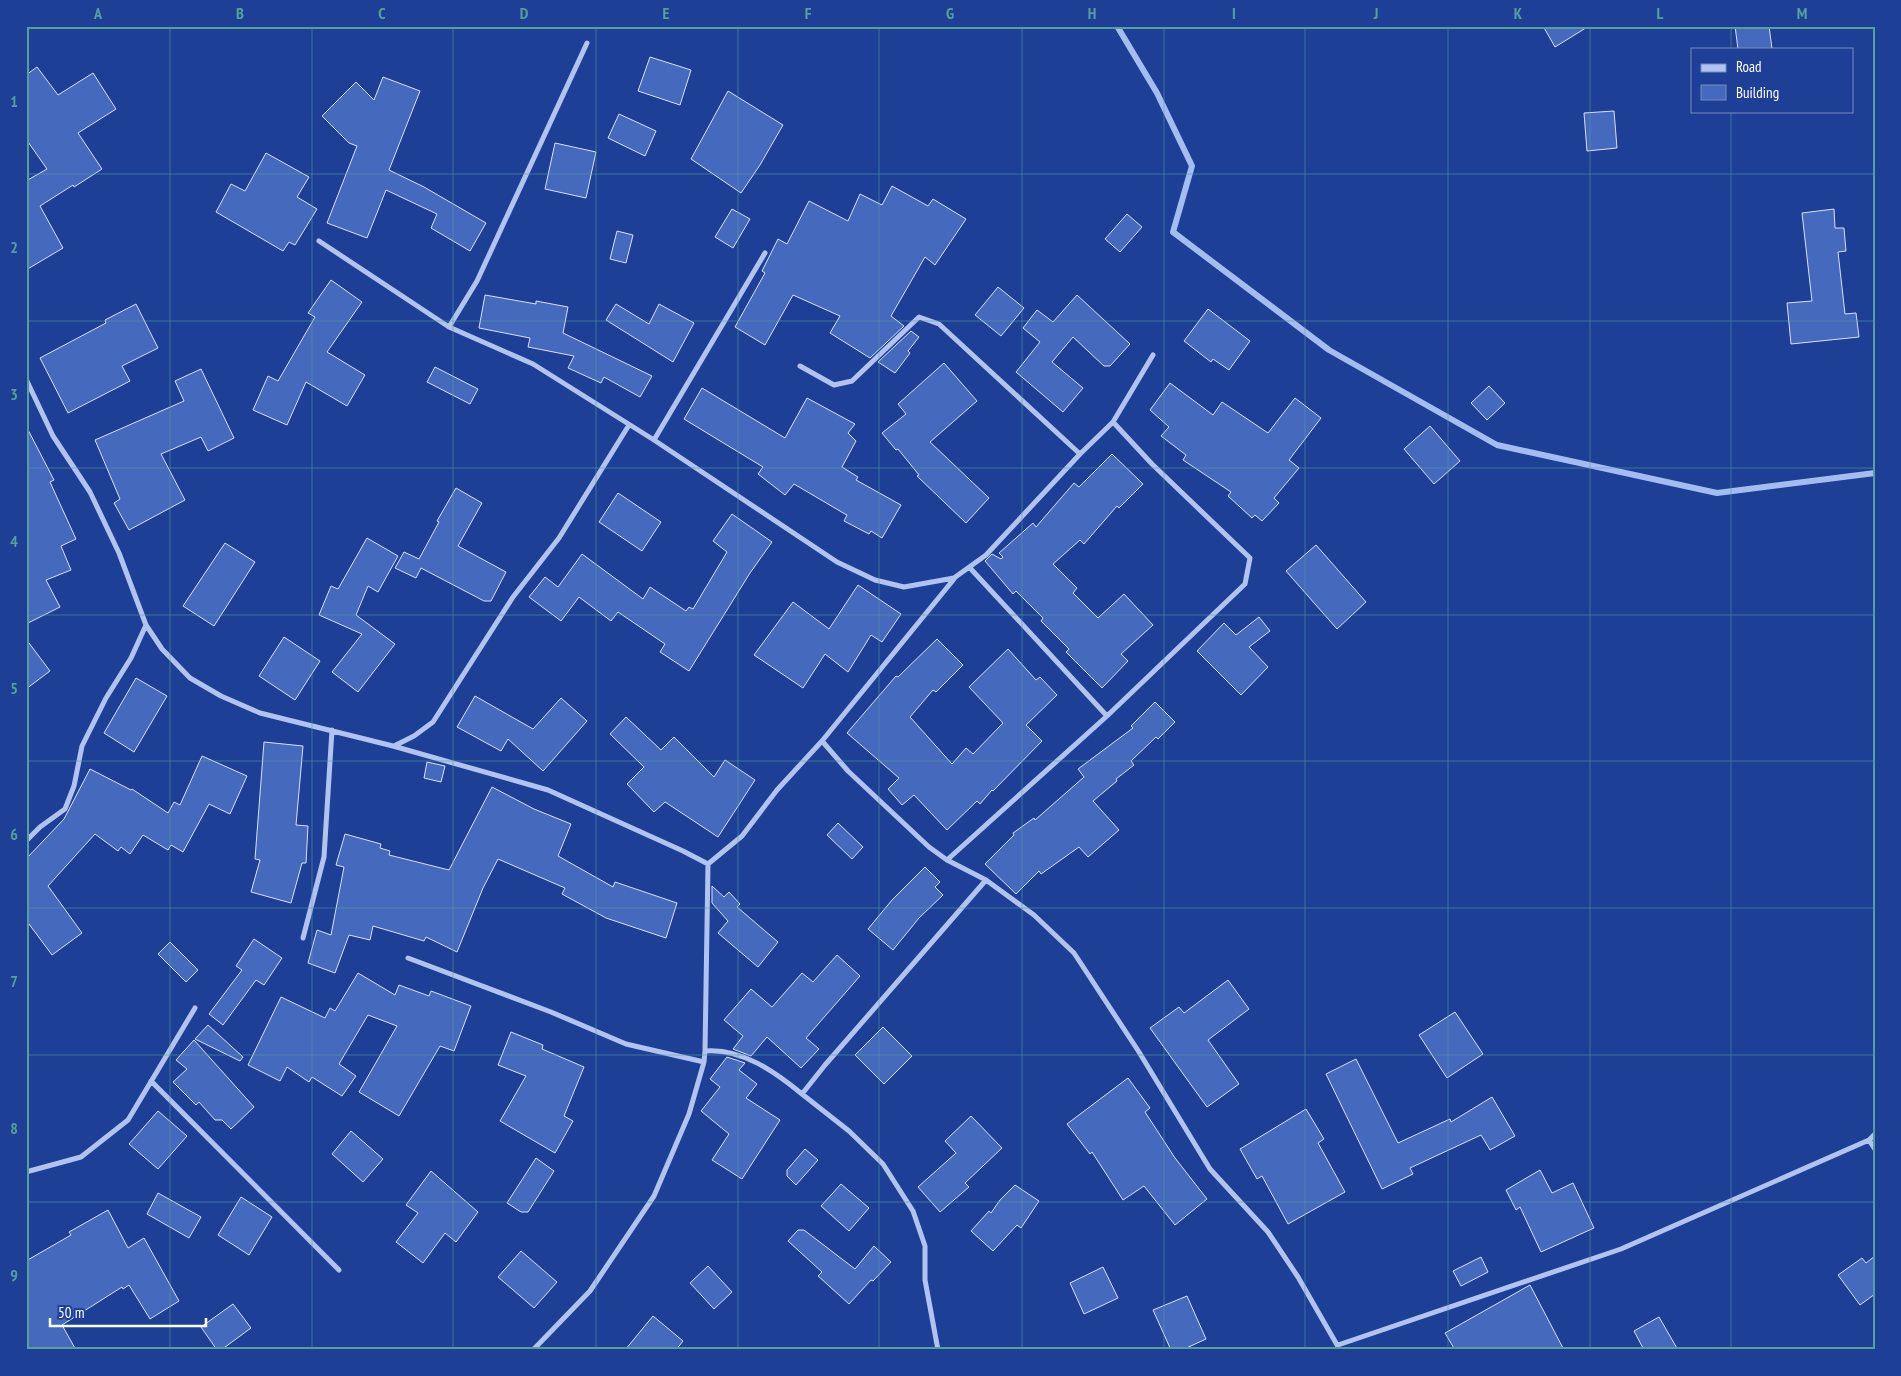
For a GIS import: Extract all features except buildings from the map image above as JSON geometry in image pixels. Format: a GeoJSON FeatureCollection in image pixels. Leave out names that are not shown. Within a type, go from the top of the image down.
{"type":"FeatureCollection","features":[{"type":"Feature","properties":{"kind":"street"},"geometry":{"type":"LineString","coordinates":[[449,327],[477,281],[587,43]]}},
{"type":"Feature","properties":{"kind":"street"},"geometry":{"type":"LineString","coordinates":[[319,241],[449,327],[533,364],[654,440],[837,562],[875,580],[904,587],[954,578]]}},
{"type":"Feature","properties":{"kind":"street"},"geometry":{"type":"LineString","coordinates":[[654,440],[765,253]]}},
{"type":"Feature","properties":{"kind":"street"},"geometry":{"type":"LineString","coordinates":[[800,366],[834,385],[852,381],[918,317],[925,319],[939,324],[1080,454]]}},
{"type":"Feature","properties":{"kind":"street"},"geometry":{"type":"LineString","coordinates":[[533,1350],[590,1291],[654,1196],[689,1114],[704,1062],[705,1051],[708,864],[742,836],[777,790],[822,741],[954,578],[986,555],[1080,454],[1113,422],[1153,355]]}},
{"type":"Feature","properties":{"kind":"street"},"geometry":{"type":"LineString","coordinates":[[26,379],[53,436],[90,492],[118,553],[146,626],[162,648],[190,678],[221,696],[260,713],[393,746],[548,790],[708,864]]}},
{"type":"Feature","properties":{"kind":"street"},"geometry":{"type":"LineString","coordinates":[[948,860],[1107,716],[1245,584],[1250,558],[1152,464],[1113,422]]}},
{"type":"Feature","properties":{"kind":"street"},"geometry":{"type":"LineString","coordinates":[[393,746],[414,736],[433,722],[513,597],[559,538],[630,425]]}},
{"type":"Feature","properties":{"kind":"street"},"geometry":{"type":"LineString","coordinates":[[970,568],[1107,716]]}},
{"type":"Feature","properties":{"kind":"street"},"geometry":{"type":"LineString","coordinates":[[26,841],[40,827],[65,809],[74,786],[82,746],[106,698],[131,658],[146,626]]}},
{"type":"Feature","properties":{"kind":"street"},"geometry":{"type":"LineString","coordinates":[[303,938],[324,857],[332,730]]}},
{"type":"Feature","properties":{"kind":"street"},"geometry":{"type":"LineString","coordinates":[[822,741],[848,771],[929,847],[948,860],[986,880],[1034,915],[1074,953],[1139,1052],[1210,1169],[1268,1232],[1298,1277],[1339,1347],[1621,1249],[1869,1140],[1875,1134]]}},
{"type":"Feature","properties":{"kind":"street"},"geometry":{"type":"LineString","coordinates":[[802,1094],[824,1065],[986,880]]}},
{"type":"Feature","properties":{"kind":"street"},"geometry":{"type":"LineString","coordinates":[[408,958],[551,1012],[626,1044],[704,1062]]}},
{"type":"Feature","properties":{"kind":"street"},"geometry":{"type":"LineString","coordinates":[[27,1170],[81,1157],[128,1120],[195,1008]]}},
{"type":"Feature","properties":{"kind":"street"},"geometry":{"type":"LineString","coordinates":[[705,1051],[728,1051],[776,1073],[849,1131],[883,1164],[913,1211],[925,1246],[925,1280],[938,1350]]}},
{"type":"Feature","properties":{"kind":"street"},"geometry":{"type":"LineString","coordinates":[[151,1081],[339,1270]]}},
{"type":"Feature","properties":{"kind":"street"},"geometry":{"type":"LineString","coordinates":[[1869,1140],[1875,1149]]}},
{"type":"Feature","properties":{"kind":"waterway"},"geometry":{"type":"LineString","coordinates":[[1117,26],[1157,93],[1192,166],[1173,232],[1329,350],[1497,445],[1717,493],[1875,473]]}}]}
